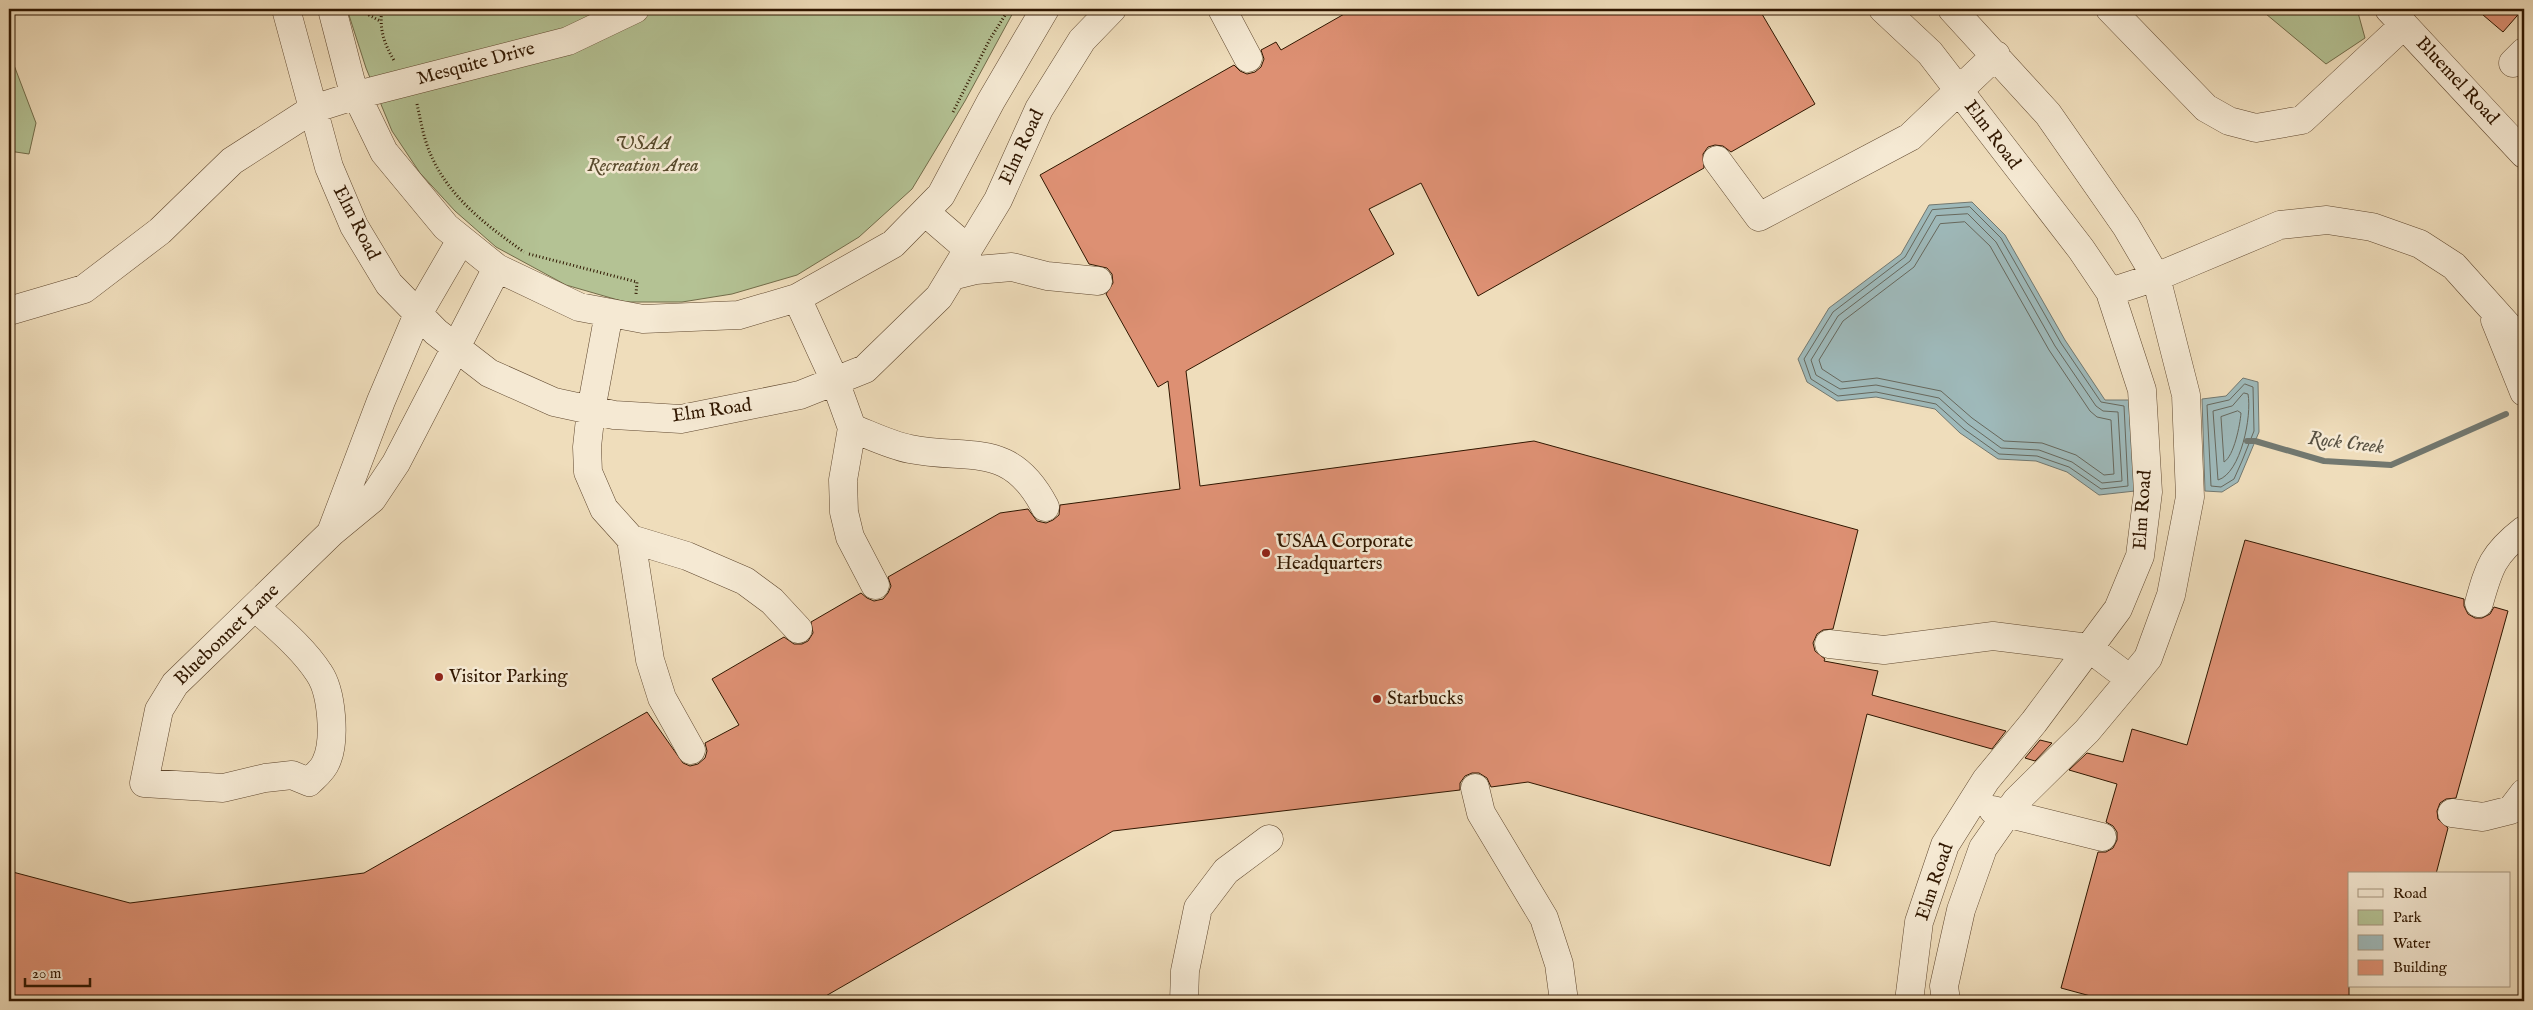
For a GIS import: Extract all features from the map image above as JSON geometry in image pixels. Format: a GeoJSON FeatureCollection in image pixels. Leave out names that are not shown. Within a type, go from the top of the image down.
{"type":"FeatureCollection","features":[{"type":"Feature","properties":{"kind":"street","name":"Elm Road"},"geometry":{"type":"LineString","coordinates":[[286,9],[329,167],[354,226],[389,284],[436,332],[489,373],[554,402],[614,415],[681,419],[800,396],[866,369],[939,297],[998,200],[1039,109],[1082,40],[1112,9]]}},
{"type":"Feature","properties":{"kind":"street"},"geometry":{"type":"LineString","coordinates":[[332,9],[357,96],[384,152],[446,227],[497,268],[579,307],[643,319],[739,315],[797,298],[893,244],[941,195],[991,101],[1045,9]]}},
{"type":"Feature","properties":{"kind":"street","name":"Mesquite Drive"},"geometry":{"type":"LineString","coordinates":[[9,312],[84,289],[160,231],[232,161],[313,109],[408,82],[568,41],[635,9]]}},
{"type":"Feature","properties":{"kind":"street"},"geometry":{"type":"LineString","coordinates":[[1222,9],[1248,58]]}},
{"type":"Feature","properties":{"kind":"street","name":"Elm Road"},"geometry":{"type":"LineString","coordinates":[[1882,9],[1930,53],[2081,248],[2110,292],[2142,390],[2148,492],[2140,556],[2118,609],[2034,722],[1986,780],[1945,845],[1919,922],[1910,1001]]}},
{"type":"Feature","properties":{"kind":"street","name":"Elm Road"},"geometry":{"type":"LineString","coordinates":[[1946,1001],[1944,986],[1961,910],[1983,848],[2008,812],[2044,772],[2087,731],[2148,658],[2171,595],[2190,497],[2186,395],[2156,277],[2126,226],[2048,114],[1952,9]]}},
{"type":"Feature","properties":{"kind":"street"},"geometry":{"type":"LineString","coordinates":[[2110,9],[2206,108],[2229,122],[2256,128],[2302,120],[2397,17]]}},
{"type":"Feature","properties":{"kind":"street","name":"Bluemel Road"},"geometry":{"type":"LineString","coordinates":[[2397,17],[2524,154]]}},
{"type":"Feature","properties":{"kind":"street"},"geometry":{"type":"LineString","coordinates":[[1717,160],[1759,218],[1910,137],[1996,55]]}},
{"type":"Feature","properties":{"kind":"street"},"geometry":{"type":"LineString","coordinates":[[924,212],[968,249]]}},
{"type":"Feature","properties":{"kind":"street"},"geometry":{"type":"LineString","coordinates":[[2110,292],[2156,277],[2280,225],[2327,220],[2372,228],[2420,244],[2454,266],[2524,344]]}},
{"type":"Feature","properties":{"kind":"street","name":"Bluebonnet Lane"},"geometry":{"type":"LineString","coordinates":[[332,532],[381,401],[418,314],[462,240]]}},
{"type":"Feature","properties":{"kind":"street"},"geometry":{"type":"LineString","coordinates":[[952,276],[976,270],[1012,267],[1047,276],[1098,281]]}},
{"type":"Feature","properties":{"kind":"street","name":"Bluebonnet Lane"},"geometry":{"type":"LineString","coordinates":[[255,607],[285,634],[320,673],[328,695],[331,724],[331,750],[325,765],[309,782],[292,775],[265,778],[223,788],[144,783],[159,710],[174,684],[332,532],[372,499],[396,463],[497,268]]}},
{"type":"Feature","properties":{"kind":"street"},"geometry":{"type":"LineString","coordinates":[[797,298],[835,381],[852,428],[843,480],[844,512],[850,537],[875,585]]}},
{"type":"Feature","properties":{"kind":"street"},"geometry":{"type":"LineString","coordinates":[[2490,304],[2514,371],[2524,392]]}},
{"type":"Feature","properties":{"kind":"street"},"geometry":{"type":"LineString","coordinates":[[621,315],[591,410],[587,447],[588,472],[604,509],[631,539],[686,556],[745,581],[772,601],[798,629]]}},
{"type":"Feature","properties":{"kind":"street"},"geometry":{"type":"LineString","coordinates":[[852,428],[909,449],[992,457],[1011,464],[1028,478],[1045,507]]}},
{"type":"Feature","properties":{"kind":"street"},"geometry":{"type":"LineString","coordinates":[[2479,603],[2489,568],[2508,542],[2524,530]]}},
{"type":"Feature","properties":{"kind":"street"},"geometry":{"type":"LineString","coordinates":[[631,539],[650,660],[662,698],[691,750]]}},
{"type":"Feature","properties":{"kind":"street"},"geometry":{"type":"LineString","coordinates":[[1829,644],[1884,650],[1993,636],[2089,648],[2130,679]]}},
{"type":"Feature","properties":{"kind":"street"},"geometry":{"type":"LineString","coordinates":[[1475,788],[1481,813],[1544,918],[1559,964],[1564,1001]]}},
{"type":"Feature","properties":{"kind":"street"},"geometry":{"type":"LineString","coordinates":[[2452,813],[2483,817],[2512,810],[2524,793]]}},
{"type":"Feature","properties":{"kind":"street"},"geometry":{"type":"LineString","coordinates":[[1969,806],[2008,812],[2102,837]]}},
{"type":"Feature","properties":{"kind":"street"},"geometry":{"type":"LineString","coordinates":[[1184,1001],[1185,971],[1198,908],[1226,871],[1269,839]]}},
{"type":"Feature","properties":{"kind":"path"},"geometry":{"type":"LineString","coordinates":[[365,9],[369,15],[380,20]]}},
{"type":"Feature","properties":{"kind":"path"},"geometry":{"type":"LineString","coordinates":[[382,9],[380,20],[381,33],[386,48],[408,82],[418,105],[426,142],[437,166],[459,200],[526,253],[637,282],[621,315]]}},
{"type":"Feature","properties":{"kind":"path"},"geometry":{"type":"LineString","coordinates":[[953,112],[990,39],[1009,9]]}},
{"type":"Feature","properties":{"kind":"green space","name":"USAA Recreation Area"},"geometry":{"type":"Polygon","coordinates":[[[347,9],[1015,9],[965,101],[912,189],[859,237],[797,275],[732,294],[682,302],[625,302],[566,285],[496,247],[455,211],[420,173],[392,131],[366,68],[347,9]]]}},
{"type":"Feature","properties":{"kind":"green space"},"geometry":{"type":"Polygon","coordinates":[[[2260,9],[2357,9],[2365,38],[2326,64],[2260,9]]]}},
{"type":"Feature","properties":{"kind":"green space"},"geometry":{"type":"Polygon","coordinates":[[[9,52],[36,123],[29,154],[9,151],[9,52]]]}},
{"type":"Feature","properties":{"kind":"water"},"geometry":{"type":"Polygon","coordinates":[[[1972,202],[2005,235],[2065,340],[2105,400],[2129,400],[2135,491],[2099,495],[2067,472],[2036,461],[1998,459],[1960,433],[1935,409],[1876,397],[1837,401],[1807,382],[1798,359],[1829,308],[1901,254],[1929,205],[1972,202]]]}},
{"type":"Feature","properties":{"kind":"water"},"geometry":{"type":"Polygon","coordinates":[[[2243,378],[2258,382],[2259,432],[2238,482],[2222,492],[2205,491],[2202,399],[2226,396],[2243,378]]]}},
{"type":"Feature","properties":{"kind":"building"},"geometry":{"type":"Polygon","coordinates":[[[1353,9],[1759,9],[1815,104],[1731,152],[1723,146],[1715,145],[1708,147],[1703,154],[1704,168],[1478,296],[1421,183],[1369,209],[1394,254],[1186,371],[1200,486],[1534,441],[1858,530],[1833,629],[1823,630],[1817,634],[1813,643],[1815,651],[1825,659],[1824,661],[1878,671],[1872,695],[2006,731],[1992,749],[1867,714],[1830,866],[1528,782],[1491,787],[1487,778],[1479,773],[1465,776],[1460,783],[1460,790],[1113,831],[817,1001],[9,1001],[9,871],[130,903],[364,873],[647,712],[683,763],[690,766],[698,764],[705,758],[707,751],[705,743],[739,725],[712,679],[784,637],[794,644],[802,644],[808,641],[813,633],[811,622],[861,593],[874,601],[883,599],[891,586],[888,577],[1000,513],[1028,509],[1037,521],[1046,523],[1059,515],[1060,505],[1180,489],[1168,381],[1158,387],[1106,294],[1113,283],[1112,274],[1107,268],[1089,264],[1040,175],[1234,65],[1240,71],[1247,74],[1255,72],[1261,67],[1264,59],[1261,50],[1276,42],[1281,50],[1353,9]]]}},
{"type":"Feature","properties":{"kind":"building"},"geometry":{"type":"Polygon","coordinates":[[[2476,9],[2523,9],[2503,32],[2476,9]]]}},
{"type":"Feature","properties":{"kind":"building"},"geometry":{"type":"Polygon","coordinates":[[[2245,540],[2464,599],[2464,606],[2468,614],[2475,618],[2482,618],[2490,614],[2494,607],[2508,611],[2456,798],[2446,799],[2440,803],[2437,811],[2438,819],[2448,828],[2437,872],[2348,872],[2349,1001],[2109,1001],[2061,988],[2098,852],[2106,852],[2113,848],[2117,840],[2117,832],[2113,826],[2106,822],[2117,784],[2069,770],[2087,753],[2123,762],[2132,729],[2187,745],[2245,540]]]}},
{"type":"Feature","properties":{"kind":"building"},"geometry":{"type":"Polygon","coordinates":[[[2040,740],[2052,743],[2035,761],[2025,758],[2040,740]]]}},
{"type":"Feature","properties":{"kind":"waterway","name":"Rock Creek"},"geometry":{"type":"LineString","coordinates":[[2247,441],[2255,441],[2324,461],[2391,465],[2506,414]]}},
{"type":"Feature","properties":{"kind":"place","name":"USAA Corporate Headquarters"},"geometry":{"type":"Point","coordinates":[1266,553]}},
{"type":"Feature","properties":{"kind":"place","name":"Visitor Parking"},"geometry":{"type":"Point","coordinates":[439,677]}},
{"type":"Feature","properties":{"kind":"place","name":"Starbucks"},"geometry":{"type":"Point","coordinates":[1377,699]}}]}
